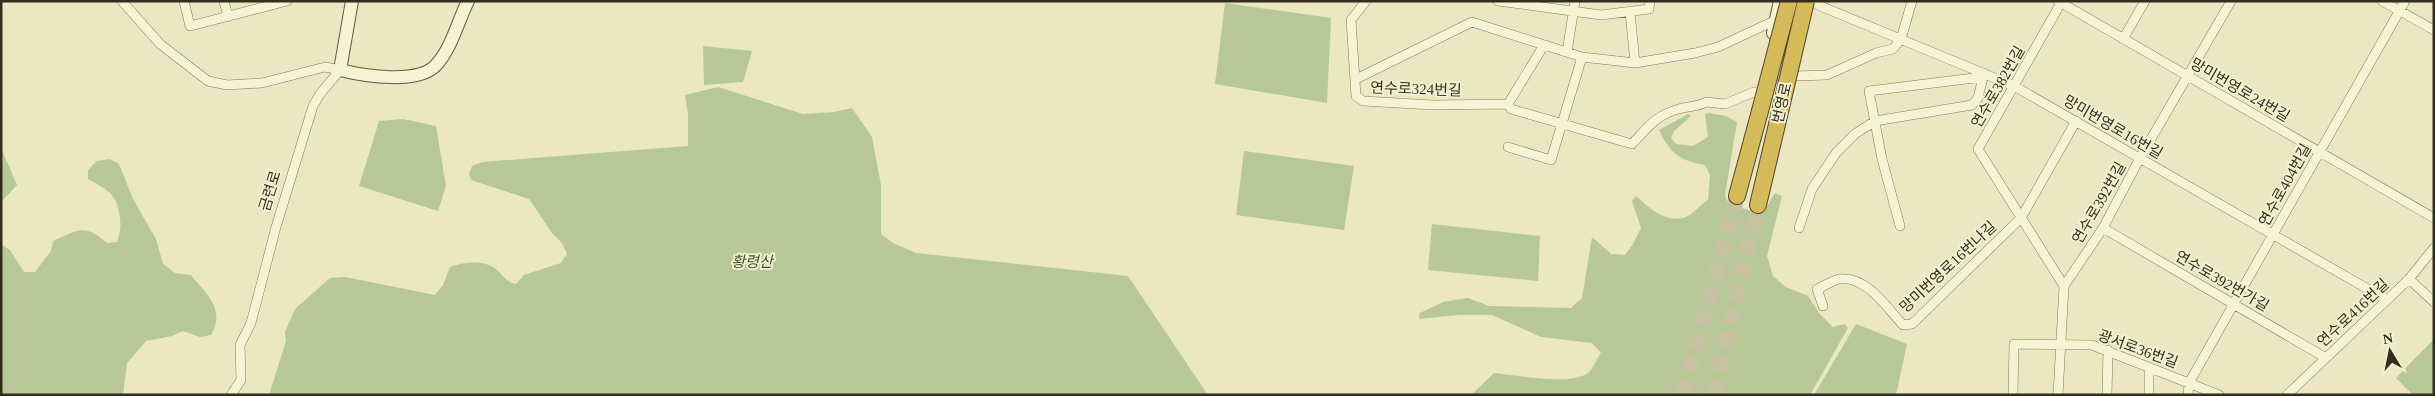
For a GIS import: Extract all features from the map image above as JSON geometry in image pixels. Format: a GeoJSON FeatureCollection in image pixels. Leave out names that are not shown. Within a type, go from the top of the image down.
{"type":"FeatureCollection","features":[{"type":"Feature","properties":{"kind":"highway","name":"번영로"},"geometry":{"type":"LineString","coordinates":[[1737,196],[1789,1]]}},
{"type":"Feature","properties":{"kind":"highway","name":"번영로"},"geometry":{"type":"LineString","coordinates":[[1758,205],[1779,116],[1811,2]]}},
{"type":"Feature","properties":{"kind":"street"},"geometry":{"type":"LineString","coordinates":[[122,1],[160,44],[208,80],[227,85],[262,84],[325,67],[362,76],[403,76],[426,73],[443,56],[468,1]]}},
{"type":"Feature","properties":{"kind":"street"},"geometry":{"type":"LineString","coordinates":[[184,1],[190,26],[287,1]]}},
{"type":"Feature","properties":{"kind":"street"},"geometry":{"type":"LineString","coordinates":[[224,1],[228,16]]}},
{"type":"Feature","properties":{"kind":"street","name":"금련로"},"geometry":{"type":"LineString","coordinates":[[231,395],[241,380],[240,345],[251,323],[276,227],[313,106],[320,94],[340,70],[352,1]]}},
{"type":"Feature","properties":{"kind":"street","name":"연수로324번길"},"geometry":{"type":"LineString","coordinates":[[1366,1],[1351,20],[1356,96],[1363,101],[1433,105],[1508,104]]}},
{"type":"Feature","properties":{"kind":"street"},"geometry":{"type":"LineString","coordinates":[[1498,1],[1601,15],[1630,12],[1649,5]]}},
{"type":"Feature","properties":{"kind":"street"},"geometry":{"type":"LineString","coordinates":[[1567,52],[1575,1]]}},
{"type":"Feature","properties":{"kind":"street"},"geometry":{"type":"LineString","coordinates":[[1780,1],[1764,68],[1766,74],[1790,81],[1796,76],[1811,2]]}},
{"type":"Feature","properties":{"kind":"street"},"geometry":{"type":"LineString","coordinates":[[1796,76],[1827,76],[1876,53],[1893,49],[1901,38],[1912,1]]}},
{"type":"Feature","properties":{"kind":"street"},"geometry":{"type":"LineString","coordinates":[[2124,39],[2145,1]]}},
{"type":"Feature","properties":{"kind":"street","name":"연수로392번길"},"geometry":{"type":"LineString","coordinates":[[2064,286],[2103,228],[2140,158],[2231,1]]}},
{"type":"Feature","properties":{"kind":"street"},"geometry":{"type":"LineString","coordinates":[[2382,1],[2434,30]]}},
{"type":"Feature","properties":{"kind":"street","name":"연수로404번길"},"geometry":{"type":"LineString","coordinates":[[2188,383],[2404,1]]}},
{"type":"Feature","properties":{"kind":"street","name":"망미번영로16번길"},"geometry":{"type":"LineString","coordinates":[[1811,2],[1901,38],[1983,75],[2014,86],[2387,300]]}},
{"type":"Feature","properties":{"kind":"street","name":"망미번영로24번길"},"geometry":{"type":"LineString","coordinates":[[2061,2],[2434,218]]}},
{"type":"Feature","properties":{"kind":"street","name":"연수로382번길"},"geometry":{"type":"LineString","coordinates":[[2061,2],[1978,149],[2064,286]]}},
{"type":"Feature","properties":{"kind":"street"},"geometry":{"type":"LineString","coordinates":[[1630,12],[1635,64]]}},
{"type":"Feature","properties":{"kind":"street"},"geometry":{"type":"LineString","coordinates":[[1356,79],[1472,22],[1582,57],[1635,64],[1718,47],[1776,20]]}},
{"type":"Feature","properties":{"kind":"street"},"geometry":{"type":"LineString","coordinates":[[1544,45],[1508,104],[1511,109],[1632,144],[1656,118],[1680,108],[1701,105],[1706,102],[1725,104],[1754,92]]}},
{"type":"Feature","properties":{"kind":"street"},"geometry":{"type":"LineString","coordinates":[[1508,147],[1550,160],[1582,57]]}},
{"type":"Feature","properties":{"kind":"street"},"geometry":{"type":"LineString","coordinates":[[1798,228],[1812,189],[1836,153],[1855,134],[1875,121],[1972,105],[1978,98],[1983,75],[1869,91],[1875,121],[1882,159],[1900,226]]}},
{"type":"Feature","properties":{"kind":"street","name":"망미번영로16번나길"},"geometry":{"type":"LineString","coordinates":[[1823,306],[1817,289],[1838,279],[1852,279],[1867,287],[1904,325],[1912,324],[2021,218],[2076,121]]}},
{"type":"Feature","properties":{"kind":"street","name":"연수로392번가길"},"geometry":{"type":"LineString","coordinates":[[2103,228],[2326,358]]}},
{"type":"Feature","properties":{"kind":"street","name":"연수로416번길"},"geometry":{"type":"LineString","coordinates":[[2287,395],[2409,279],[2434,248]]}},
{"type":"Feature","properties":{"kind":"street"},"geometry":{"type":"LineString","coordinates":[[2409,279],[2434,302]]}},
{"type":"Feature","properties":{"kind":"street"},"geometry":{"type":"LineString","coordinates":[[2058,395],[2059,344],[2064,286]]}},
{"type":"Feature","properties":{"kind":"street","name":"광서로36번길"},"geometry":{"type":"LineString","coordinates":[[2013,395],[2014,344],[2092,345],[2219,395]]}},
{"type":"Feature","properties":{"kind":"street"},"geometry":{"type":"LineString","coordinates":[[2107,395],[2108,350]]}},
{"type":"Feature","properties":{"kind":"street"},"geometry":{"type":"LineString","coordinates":[[2148,395],[2149,367]]}},
{"type":"Feature","properties":{"kind":"street"},"geometry":{"type":"LineString","coordinates":[[2188,383],[2188,395]]}},
{"type":"Feature","properties":{"kind":"green space"},"geometry":{"type":"Polygon","coordinates":[[[1225,3],[1331,18],[1327,103],[1215,84],[1225,3]]]}},
{"type":"Feature","properties":{"kind":"green space"},"geometry":{"type":"Polygon","coordinates":[[[703,46],[752,51],[743,82],[704,85],[703,46]]]}},
{"type":"Feature","properties":{"kind":"green space","name":"황령산"},"geometry":{"type":"Polygon","coordinates":[[[718,87],[803,114],[834,112],[852,108],[872,137],[881,185],[881,234],[893,243],[916,253],[1128,276],[1208,395],[269,395],[286,341],[285,332],[295,309],[330,278],[345,277],[435,295],[443,285],[450,267],[456,265],[474,262],[487,264],[497,270],[508,281],[516,284],[524,275],[561,263],[567,254],[562,243],[552,233],[529,199],[471,180],[469,174],[472,166],[482,162],[688,146],[688,114],[685,95],[718,87]]]}},
{"type":"Feature","properties":{"kind":"green space"},"geometry":{"type":"Polygon","coordinates":[[[1688,114],[1691,116],[1674,131],[1671,138],[1676,144],[1693,146],[1708,137],[1705,114],[1726,116],[1737,122],[1725,195],[1728,205],[1763,213],[1775,193],[1782,196],[1767,256],[1773,276],[1786,287],[1808,296],[1819,313],[1833,327],[1845,324],[1848,328],[1810,395],[1471,395],[1494,373],[1556,379],[1580,377],[1590,371],[1601,353],[1592,343],[1541,337],[1492,315],[1458,315],[1419,319],[1420,313],[1443,302],[1468,298],[1489,306],[1571,308],[1582,298],[1592,237],[1611,254],[1625,255],[1633,244],[1641,228],[1632,201],[1636,196],[1659,214],[1679,219],[1691,214],[1708,200],[1710,175],[1705,165],[1689,161],[1677,155],[1667,145],[1659,130],[1688,114]]]}},
{"type":"Feature","properties":{"kind":"green space"},"geometry":{"type":"Polygon","coordinates":[[[403,119],[436,126],[446,186],[438,211],[359,186],[379,121],[403,119]]]}},
{"type":"Feature","properties":{"kind":"green space"},"geometry":{"type":"Polygon","coordinates":[[[1,148],[17,185],[1,202],[1,148]]]}},
{"type":"Feature","properties":{"kind":"green space"},"geometry":{"type":"Polygon","coordinates":[[[1244,151],[1354,166],[1344,230],[1236,215],[1244,151]]]}},
{"type":"Feature","properties":{"kind":"green space"},"geometry":{"type":"Polygon","coordinates":[[[110,159],[119,164],[133,199],[156,239],[163,264],[175,273],[191,275],[213,303],[216,317],[211,335],[200,337],[183,331],[172,336],[146,341],[127,363],[123,395],[1,395],[1,244],[10,250],[24,272],[35,272],[51,251],[53,241],[75,232],[86,231],[107,243],[117,242],[120,225],[117,204],[111,194],[88,179],[88,170],[97,161],[110,159]]]}},
{"type":"Feature","properties":{"kind":"green space"},"geometry":{"type":"Polygon","coordinates":[[[1432,224],[1540,236],[1538,281],[1428,270],[1432,224]]]}},
{"type":"Feature","properties":{"kind":"green space"},"geometry":{"type":"Polygon","coordinates":[[[1856,324],[1907,344],[1896,395],[1814,395],[1856,324]]]}},
{"type":"Feature","properties":{"kind":"green space"},"geometry":{"type":"Polygon","coordinates":[[[2434,339],[2434,395],[2413,395],[2396,378],[2434,339]]]}},
{"type":"Feature","properties":{"kind":"tunnel"},"geometry":{"type":"LineString","coordinates":[[1682,395],[1737,196]]}},
{"type":"Feature","properties":{"kind":"tunnel"},"geometry":{"type":"LineString","coordinates":[[1714,395],[1758,205]]}}]}
